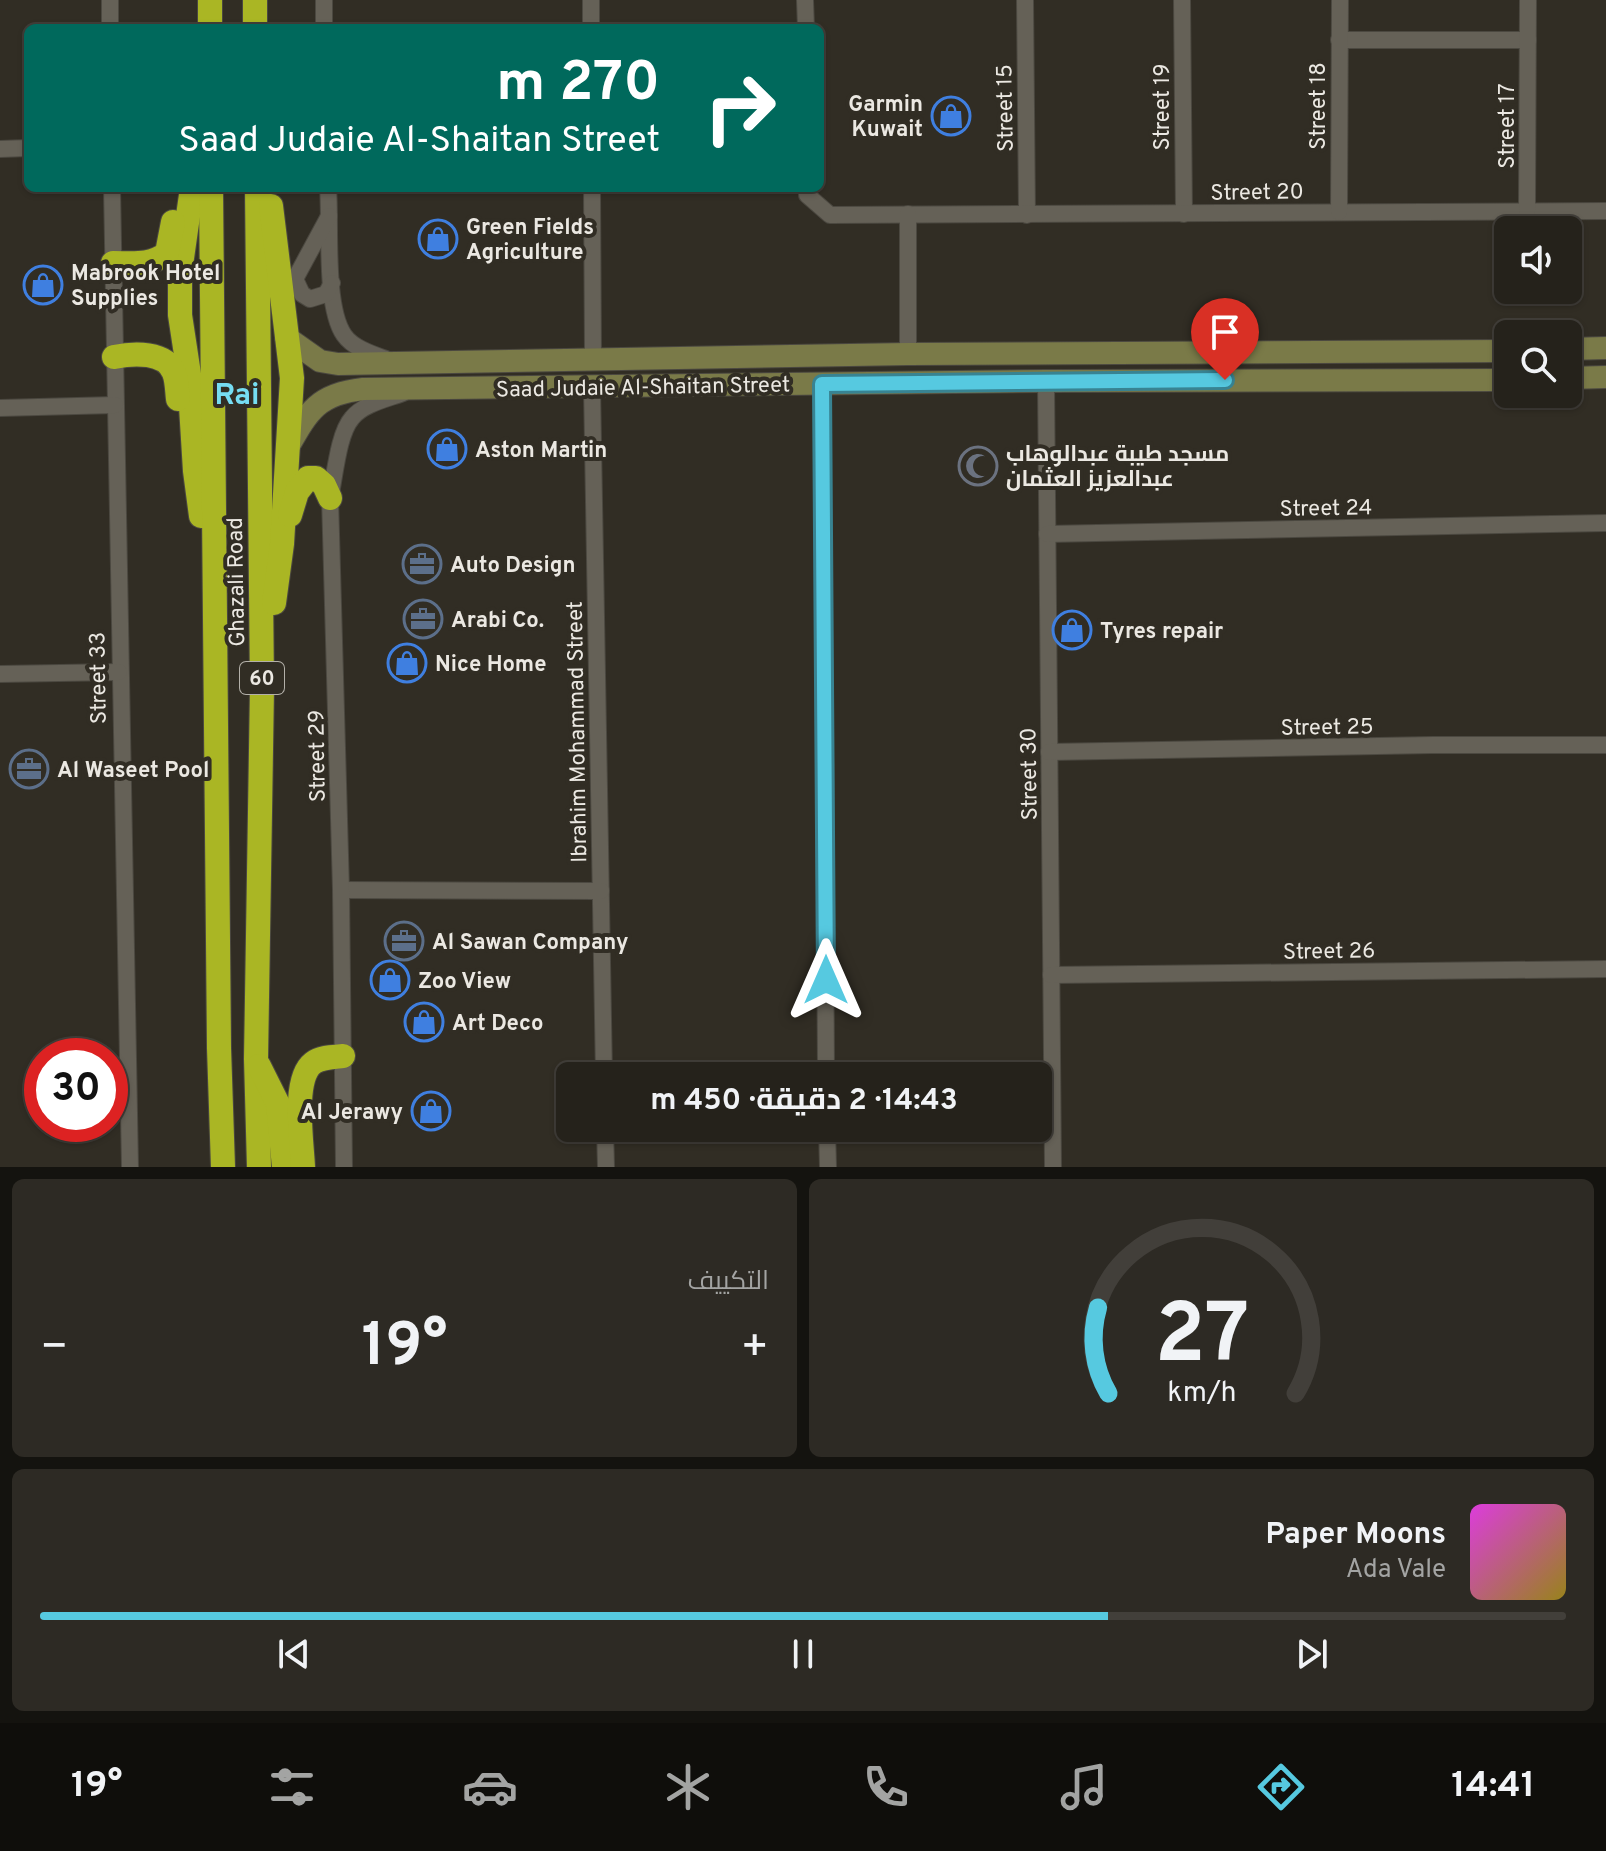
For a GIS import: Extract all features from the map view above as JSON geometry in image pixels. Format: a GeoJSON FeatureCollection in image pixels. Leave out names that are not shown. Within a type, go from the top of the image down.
{"type":"FeatureCollection","features":[{"type":"Feature","properties":{"kind":"highway"},"geometry":{"type":"LineString","coordinates":[[210,0],[210,24]]}},
{"type":"Feature","properties":{"kind":"highway"},"geometry":{"type":"LineString","coordinates":[[255,0],[255,24]]}},
{"type":"Feature","properties":{"kind":"highway"},"geometry":{"type":"LineString","coordinates":[[113,263],[143,264],[158,260],[167,253],[177,192]]}},
{"type":"Feature","properties":{"kind":"highway"},"geometry":{"type":"LineString","coordinates":[[191,192],[180,272],[180,315],[189,374],[195,471],[215,610]]}},
{"type":"Feature","properties":{"kind":"highway","name":"Ghazali Road"},"geometry":{"type":"LineString","coordinates":[[211,192],[219,1048],[223,1167]]}},
{"type":"Feature","properties":{"kind":"highway","name":"Ghazali Road"},"geometry":{"type":"LineString","coordinates":[[257,192],[262,688],[256,1059],[259,1167]]}},
{"type":"Feature","properties":{"kind":"highway"},"geometry":{"type":"LineString","coordinates":[[262,688],[282,544],[292,378],[268,192]]}},
{"type":"Feature","properties":{"kind":"highway"},"geometry":{"type":"LineString","coordinates":[[114,357],[128,354],[155,357],[174,371],[185,446],[195,471]]}},
{"type":"Feature","properties":{"kind":"highway"},"geometry":{"type":"LineString","coordinates":[[282,544],[297,492],[308,478],[316,478],[324,485],[330,498]]}},
{"type":"Feature","properties":{"kind":"highway"},"geometry":{"type":"LineString","coordinates":[[212,1167],[219,1048]]}},
{"type":"Feature","properties":{"kind":"highway"},"geometry":{"type":"LineString","coordinates":[[303,1167],[301,1091],[304,1074],[316,1060],[343,1056]]}},
{"type":"Feature","properties":{"kind":"highway"},"geometry":{"type":"LineString","coordinates":[[256,1059],[278,1104],[284,1167]]}},
{"type":"Feature","properties":{"kind":"street"},"geometry":{"type":"LineString","coordinates":[[110,0],[110,24]]}},
{"type":"Feature","properties":{"kind":"street"},"geometry":{"type":"LineString","coordinates":[[324,0],[324,24]]}},
{"type":"Feature","properties":{"kind":"street"},"geometry":{"type":"LineString","coordinates":[[591,0],[591,24]]}},
{"type":"Feature","properties":{"kind":"street"},"geometry":{"type":"LineString","coordinates":[[805,0],[806,24]]}},
{"type":"Feature","properties":{"kind":"street","name":"Street 15"},"geometry":{"type":"LineString","coordinates":[[1025,0],[1027,215]]}},
{"type":"Feature","properties":{"kind":"street","name":"Street 19"},"geometry":{"type":"LineString","coordinates":[[1182,0],[1184,214]]}},
{"type":"Feature","properties":{"kind":"street","name":"Street 18"},"geometry":{"type":"LineString","coordinates":[[1339,212],[1340,0]]}},
{"type":"Feature","properties":{"kind":"street","name":"Street 17"},"geometry":{"type":"LineString","coordinates":[[1527,211],[1528,0]]}},
{"type":"Feature","properties":{"kind":"street"},"geometry":{"type":"LineString","coordinates":[[1339,40],[1528,40]]}},
{"type":"Feature","properties":{"kind":"street"},"geometry":{"type":"LineString","coordinates":[[0,149],[24,148]]}},
{"type":"Feature","properties":{"kind":"street","name":"Street 33"},"geometry":{"type":"LineString","coordinates":[[112,192],[130,1167]]}},
{"type":"Feature","properties":{"kind":"street"},"geometry":{"type":"LineString","coordinates":[[328,192],[334,317],[346,338],[367,352],[395,363]]}},
{"type":"Feature","properties":{"kind":"street"},"geometry":{"type":"LineString","coordinates":[[592,192],[593,358]]}},
{"type":"Feature","properties":{"kind":"street","name":"Street 20"},"geometry":{"type":"LineString","coordinates":[[807,192],[830,215],[1606,211]]}},
{"type":"Feature","properties":{"kind":"street"},"geometry":{"type":"LineString","coordinates":[[908,214],[908,354]]}},
{"type":"Feature","properties":{"kind":"street"},"geometry":{"type":"LineString","coordinates":[[330,215],[295,279],[302,294],[310,299],[326,294],[332,283]]}},
{"type":"Feature","properties":{"kind":"street","name":"Saad Judaie Al-Shaitan Street"},"geometry":{"type":"LineString","coordinates":[[286,337],[320,361],[338,364],[908,354],[1494,351]]}},
{"type":"Feature","properties":{"kind":"street"},"geometry":{"type":"LineString","coordinates":[[1582,349],[1606,348]]}},
{"type":"Feature","properties":{"kind":"street"},"geometry":{"type":"LineString","coordinates":[[1404,352],[1413,358],[1416,367],[1412,376],[1404,380]]}},
{"type":"Feature","properties":{"kind":"street"},"geometry":{"type":"LineString","coordinates":[[1452,352],[1446,358],[1444,367],[1453,381]]}},
{"type":"Feature","properties":{"kind":"street"},"geometry":{"type":"LineString","coordinates":[[490,388],[501,381],[504,373],[500,364],[492,359]]}},
{"type":"Feature","properties":{"kind":"street"},"geometry":{"type":"LineString","coordinates":[[558,387],[549,384],[544,370],[549,362],[559,359]]}},
{"type":"Feature","properties":{"kind":"street"},"geometry":{"type":"LineString","coordinates":[[1582,378],[1606,377]]}},
{"type":"Feature","properties":{"kind":"street","name":"Saad Judaie Al-Shaitan Street"},"geometry":{"type":"LineString","coordinates":[[286,450],[311,409],[329,398],[363,389],[1046,381],[1494,380]]}},
{"type":"Feature","properties":{"kind":"street","name":"Street 30"},"geometry":{"type":"LineString","coordinates":[[1046,381],[1053,1167]]}},
{"type":"Feature","properties":{"kind":"street"},"geometry":{"type":"LineString","coordinates":[[822,384],[826,1062]]}},
{"type":"Feature","properties":{"kind":"street","name":"Ibrahim Mohammad Street"},"geometry":{"type":"LineString","coordinates":[[592,387],[604,1062]]}},
{"type":"Feature","properties":{"kind":"street","name":"Street 29"},"geometry":{"type":"LineString","coordinates":[[344,1167],[341,890],[330,498],[341,442],[352,417],[368,406],[415,389]]}},
{"type":"Feature","properties":{"kind":"street"},"geometry":{"type":"LineString","coordinates":[[0,408],[115,405]]}},
{"type":"Feature","properties":{"kind":"street","name":"Street 24"},"geometry":{"type":"LineString","coordinates":[[1047,534],[1606,523]]}},
{"type":"Feature","properties":{"kind":"street"},"geometry":{"type":"LineString","coordinates":[[0,674],[119,672]]}},
{"type":"Feature","properties":{"kind":"street","name":"Street 25"},"geometry":{"type":"LineString","coordinates":[[1049,752],[1606,745]]}},
{"type":"Feature","properties":{"kind":"street"},"geometry":{"type":"LineString","coordinates":[[341,890],[601,891]]}},
{"type":"Feature","properties":{"kind":"street","name":"Street 26"},"geometry":{"type":"LineString","coordinates":[[1051,975],[1606,969]]}},
{"type":"Feature","properties":{"kind":"street"},"geometry":{"type":"LineString","coordinates":[[605,1142],[606,1167]]}},
{"type":"Feature","properties":{"kind":"street"},"geometry":{"type":"LineString","coordinates":[[827,1142],[828,1167]]}},
{"type":"Feature","properties":{"kind":"place","name":"Garmin Kuwait"},"geometry":{"type":"Point","coordinates":[951,116]}},
{"type":"Feature","properties":{"kind":"place","name":"Green Fields Agriculture"},"geometry":{"type":"Point","coordinates":[438,239]}},
{"type":"Feature","properties":{"kind":"place","name":"Mabrook Hotel Supplies"},"geometry":{"type":"Point","coordinates":[43,285]}},
{"type":"Feature","properties":{"kind":"place","name":"Aston Martin"},"geometry":{"type":"Point","coordinates":[447,449]}},
{"type":"Feature","properties":{"kind":"place","name":"مسجد طيبة عبدالوهاب عبدالعزيز العثمان"},"geometry":{"type":"Point","coordinates":[978,466]}},
{"type":"Feature","properties":{"kind":"place","name":"Auto Design"},"geometry":{"type":"Point","coordinates":[422,564]}},
{"type":"Feature","properties":{"kind":"place","name":"Arabi Co."},"geometry":{"type":"Point","coordinates":[423,619]}},
{"type":"Feature","properties":{"kind":"place","name":"Tyres repair"},"geometry":{"type":"Point","coordinates":[1072,630]}},
{"type":"Feature","properties":{"kind":"place","name":"Nice Home"},"geometry":{"type":"Point","coordinates":[407,663]}},
{"type":"Feature","properties":{"kind":"place","name":"Al Waseet Pool"},"geometry":{"type":"Point","coordinates":[29,769]}},
{"type":"Feature","properties":{"kind":"place","name":"Al Sawan Company"},"geometry":{"type":"Point","coordinates":[404,941]}},
{"type":"Feature","properties":{"kind":"place","name":"Zoo View"},"geometry":{"type":"Point","coordinates":[390,980]}},
{"type":"Feature","properties":{"kind":"place","name":"Art Deco"},"geometry":{"type":"Point","coordinates":[424,1022]}},
{"type":"Feature","properties":{"kind":"place","name":"Al Jerawy"},"geometry":{"type":"Point","coordinates":[431,1111]}},
{"type":"Feature","properties":{"kind":"district","name":"Rai"},"geometry":{"type":"Point","coordinates":[237,394]}},
{"type":"Feature","properties":{"kind":"route"},"geometry":{"type":"LineString","coordinates":[[826,980],[822,384],[1225,380]]}}]}
